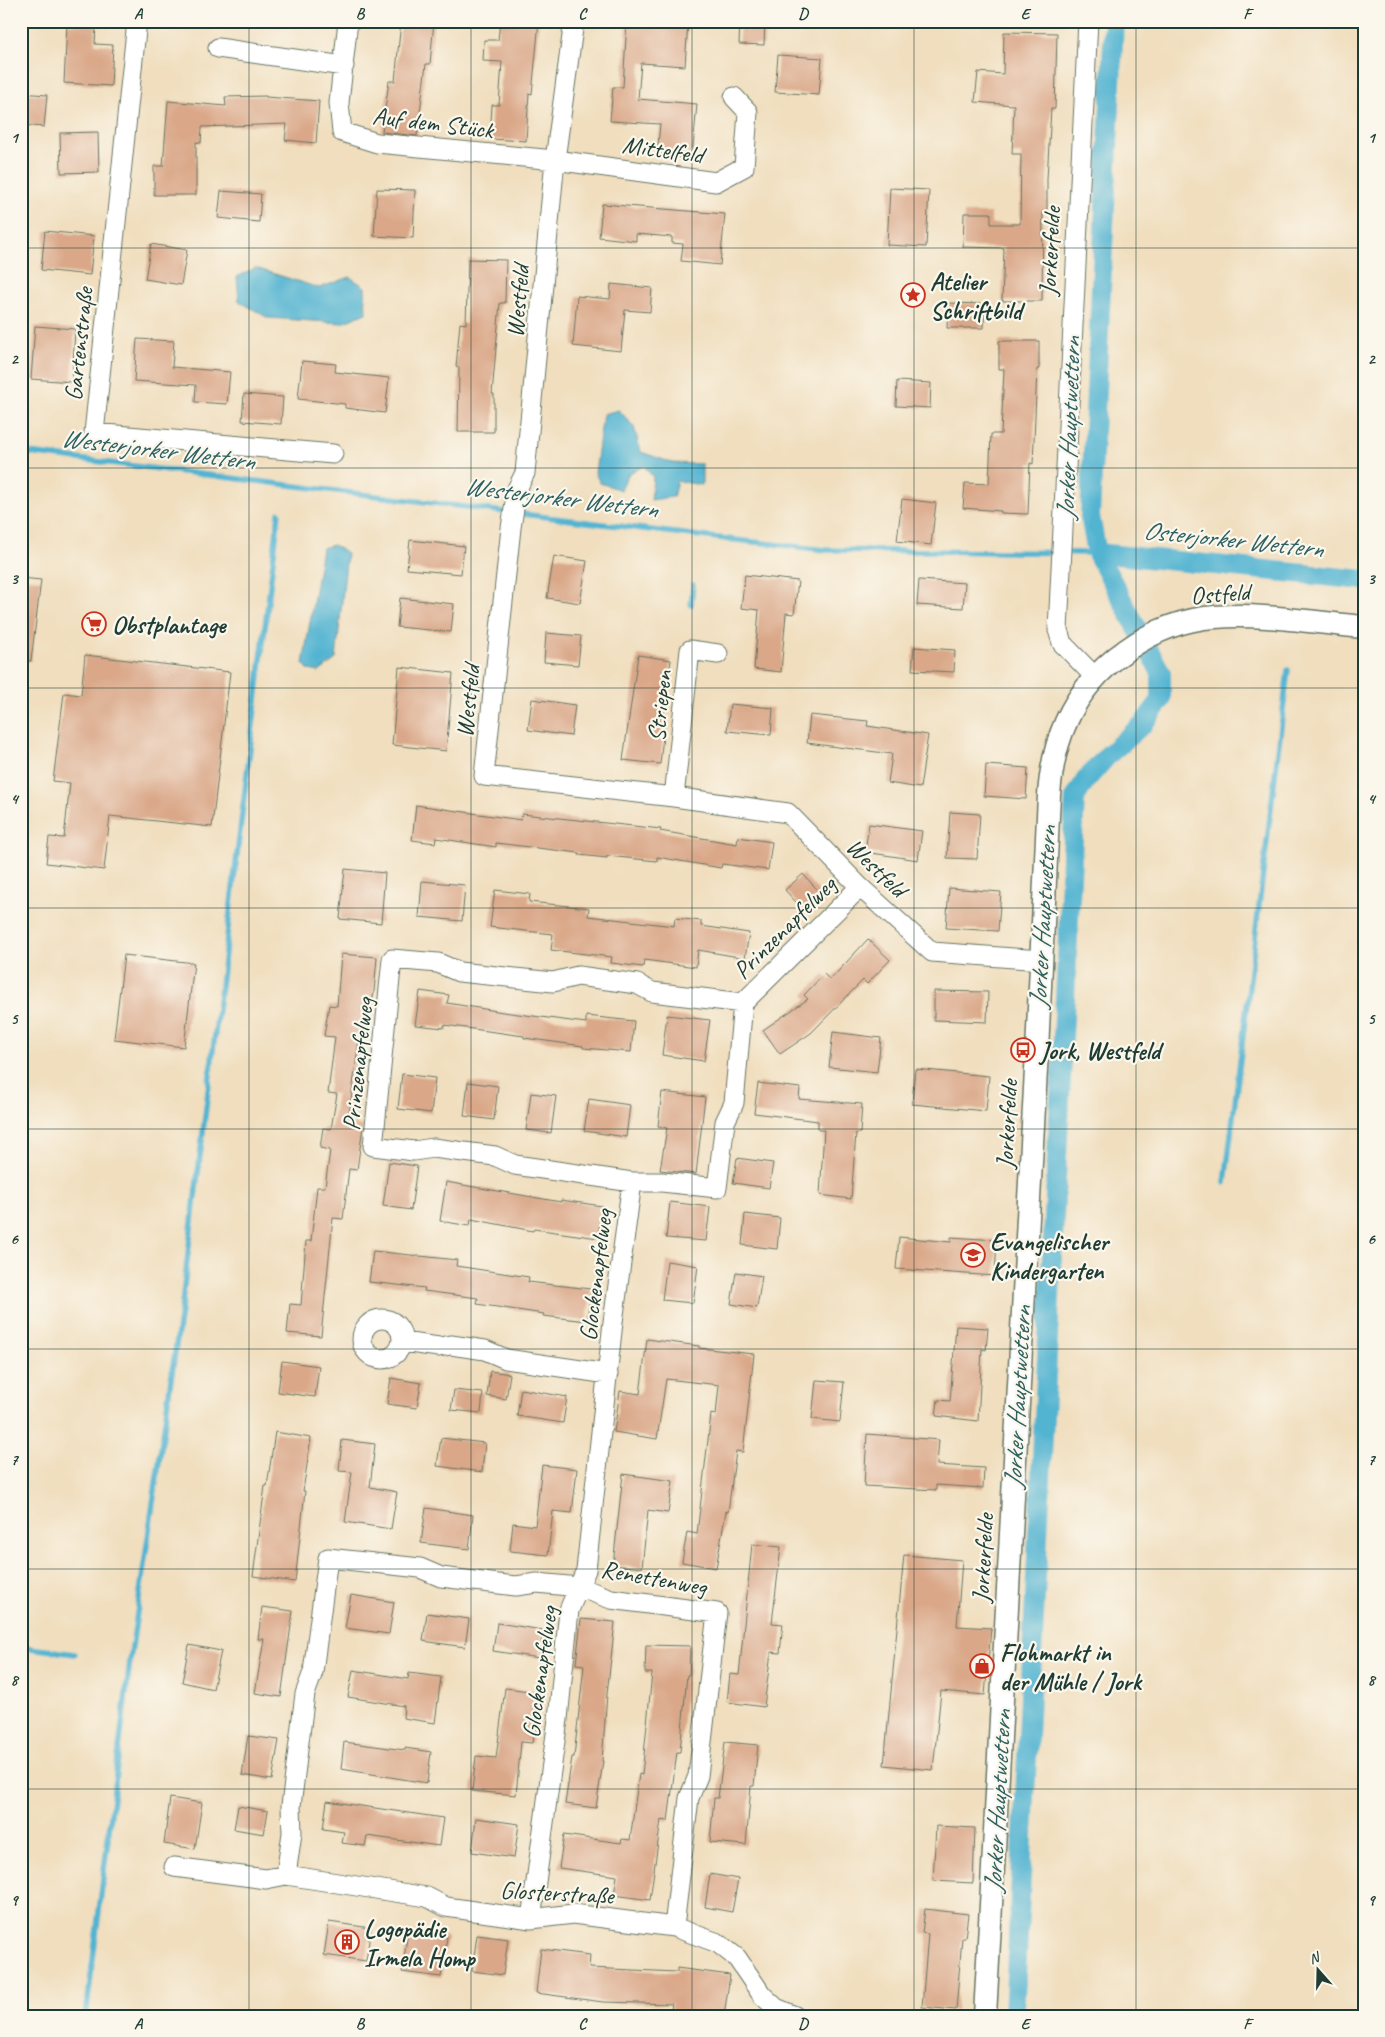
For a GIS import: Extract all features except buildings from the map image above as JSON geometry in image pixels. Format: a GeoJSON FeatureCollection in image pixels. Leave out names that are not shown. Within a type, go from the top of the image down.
{"type":"FeatureCollection","features":[{"type":"Feature","properties":{"kind":"street","name":"Gartenstraße"},"geometry":{"type":"LineString","coordinates":[[136,21],[94,433],[333,454]]}},
{"type":"Feature","properties":{"kind":"street","name":"Auf dem Stück"},"geometry":{"type":"LineString","coordinates":[[348,21],[339,103],[342,132],[376,143],[452,152],[555,160]]}},
{"type":"Feature","properties":{"kind":"street","name":"Westfeld"},"geometry":{"type":"LineString","coordinates":[[574,21],[555,160],[525,473],[517,489],[511,528],[484,776],[674,797],[788,813],[860,887],[932,952],[1042,960]]}},
{"type":"Feature","properties":{"kind":"street","name":"Jorkerfelde"},"geometry":{"type":"LineString","coordinates":[[985,2016],[1051,772],[1058,743],[1067,720],[1082,694],[1096,678],[1062,643],[1058,630],[1088,21]]}},
{"type":"Feature","properties":{"kind":"street"},"geometry":{"type":"LineString","coordinates":[[218,48],[344,66]]}},
{"type":"Feature","properties":{"kind":"street","name":"Mittelfeld"},"geometry":{"type":"LineString","coordinates":[[555,160],[716,182],[744,167],[748,112],[734,97]]}},
{"type":"Feature","properties":{"kind":"street","name":"Ostfeld"},"geometry":{"type":"LineString","coordinates":[[1096,678],[1111,662],[1126,651],[1162,630],[1195,619],[1235,616],[1364,627]]}},
{"type":"Feature","properties":{"kind":"street","name":"Striepen"},"geometry":{"type":"LineString","coordinates":[[674,797],[690,650],[718,654]]}},
{"type":"Feature","properties":{"kind":"street","name":"Prinzenapfelweg"},"geometry":{"type":"LineString","coordinates":[[744,1003],[652,992],[637,984],[578,976],[553,982],[459,972],[438,963],[392,959],[373,1146],[414,1151],[433,1148],[495,1156],[515,1165],[632,1182],[662,1182],[718,1188],[725,1122],[734,1103],[744,1003],[860,887]]}},
{"type":"Feature","properties":{"kind":"street","name":"Glockenapfelweg"},"geometry":{"type":"LineString","coordinates":[[531,1919],[558,1719],[569,1610],[586,1570],[632,1182]]}},
{"type":"Feature","properties":{"kind":"street","name":"Glockenapfelweg"},"geometry":{"type":"LineString","coordinates":[[402,1342],[439,1347],[451,1345],[485,1350],[506,1359],[608,1374]]}},
{"type":"Feature","properties":{"kind":"street","name":"Renettenweg"},"geometry":{"type":"LineString","coordinates":[[286,1875],[292,1833],[291,1806],[305,1694],[314,1672],[328,1558],[420,1568],[441,1577],[516,1586],[537,1584],[579,1588],[611,1599],[717,1614],[698,1776],[689,1798],[674,1928]]}},
{"type":"Feature","properties":{"kind":"street","name":"Glosterstraße"},"geometry":{"type":"LineString","coordinates":[[174,1867],[266,1879],[286,1875],[427,1897],[446,1907],[531,1919],[573,1914],[674,1928],[718,1943],[736,1958],[762,1995],[776,2008],[795,2016]]}},
{"type":"Feature","properties":{"kind":"water"},"geometry":{"type":"Polygon","coordinates":[[[256,268],[319,288],[350,277],[365,287],[366,313],[342,323],[268,318],[239,301],[237,277],[256,268]]]}},
{"type":"Feature","properties":{"kind":"water"},"geometry":{"type":"Polygon","coordinates":[[[619,410],[634,427],[641,452],[673,463],[702,464],[702,485],[677,481],[673,497],[651,500],[653,477],[644,466],[629,473],[621,490],[600,483],[595,473],[603,414],[619,410]]]}},
{"type":"Feature","properties":{"kind":"water"},"geometry":{"type":"Polygon","coordinates":[[[333,545],[347,553],[336,659],[319,672],[309,670],[303,664],[322,548],[333,545]]]}},
{"type":"Feature","properties":{"kind":"waterway","name":"Jorker Hauptwettern"},"geometry":{"type":"LineString","coordinates":[[1014,2016],[1075,798],[1085,781],[1108,755],[1143,724],[1161,700],[1161,673],[1097,553],[1090,516],[1114,21]]}},
{"type":"Feature","properties":{"kind":"waterway","name":"Westerjorker Wettern"},"geometry":{"type":"LineString","coordinates":[[21,452],[826,550],[1097,553]]}},
{"type":"Feature","properties":{"kind":"waterway"},"geometry":{"type":"LineString","coordinates":[[86,2016],[130,1661],[181,1311],[279,513]]}},
{"type":"Feature","properties":{"kind":"waterway","name":"Osterjorker Wettern"},"geometry":{"type":"LineString","coordinates":[[1097,553],[1364,580]]}},
{"type":"Feature","properties":{"kind":"waterway"},"geometry":{"type":"LineString","coordinates":[[691,605],[693,585]]}},
{"type":"Feature","properties":{"kind":"waterway"},"geometry":{"type":"LineString","coordinates":[[1225,1183],[1288,670]]}},
{"type":"Feature","properties":{"kind":"waterway"},"geometry":{"type":"LineString","coordinates":[[23,1647],[75,1654]]}},
{"type":"Feature","properties":{"kind":"place","name":"Atelier Schriftbild"},"geometry":{"type":"Point","coordinates":[913,295]}},
{"type":"Feature","properties":{"kind":"place","name":"Obstplantage"},"geometry":{"type":"Point","coordinates":[94,624]}},
{"type":"Feature","properties":{"kind":"place","name":"Jork, Westfeld"},"geometry":{"type":"Point","coordinates":[1023,1050]}},
{"type":"Feature","properties":{"kind":"place","name":"Evangelischer Kindergarten"},"geometry":{"type":"Point","coordinates":[973,1255]}},
{"type":"Feature","properties":{"kind":"place","name":"Flohmarkt in der Mühle / Jork"},"geometry":{"type":"Point","coordinates":[982,1666]}},
{"type":"Feature","properties":{"kind":"place","name":"Logopädie Irmela Homp"},"geometry":{"type":"Point","coordinates":[347,1942]}}]}
